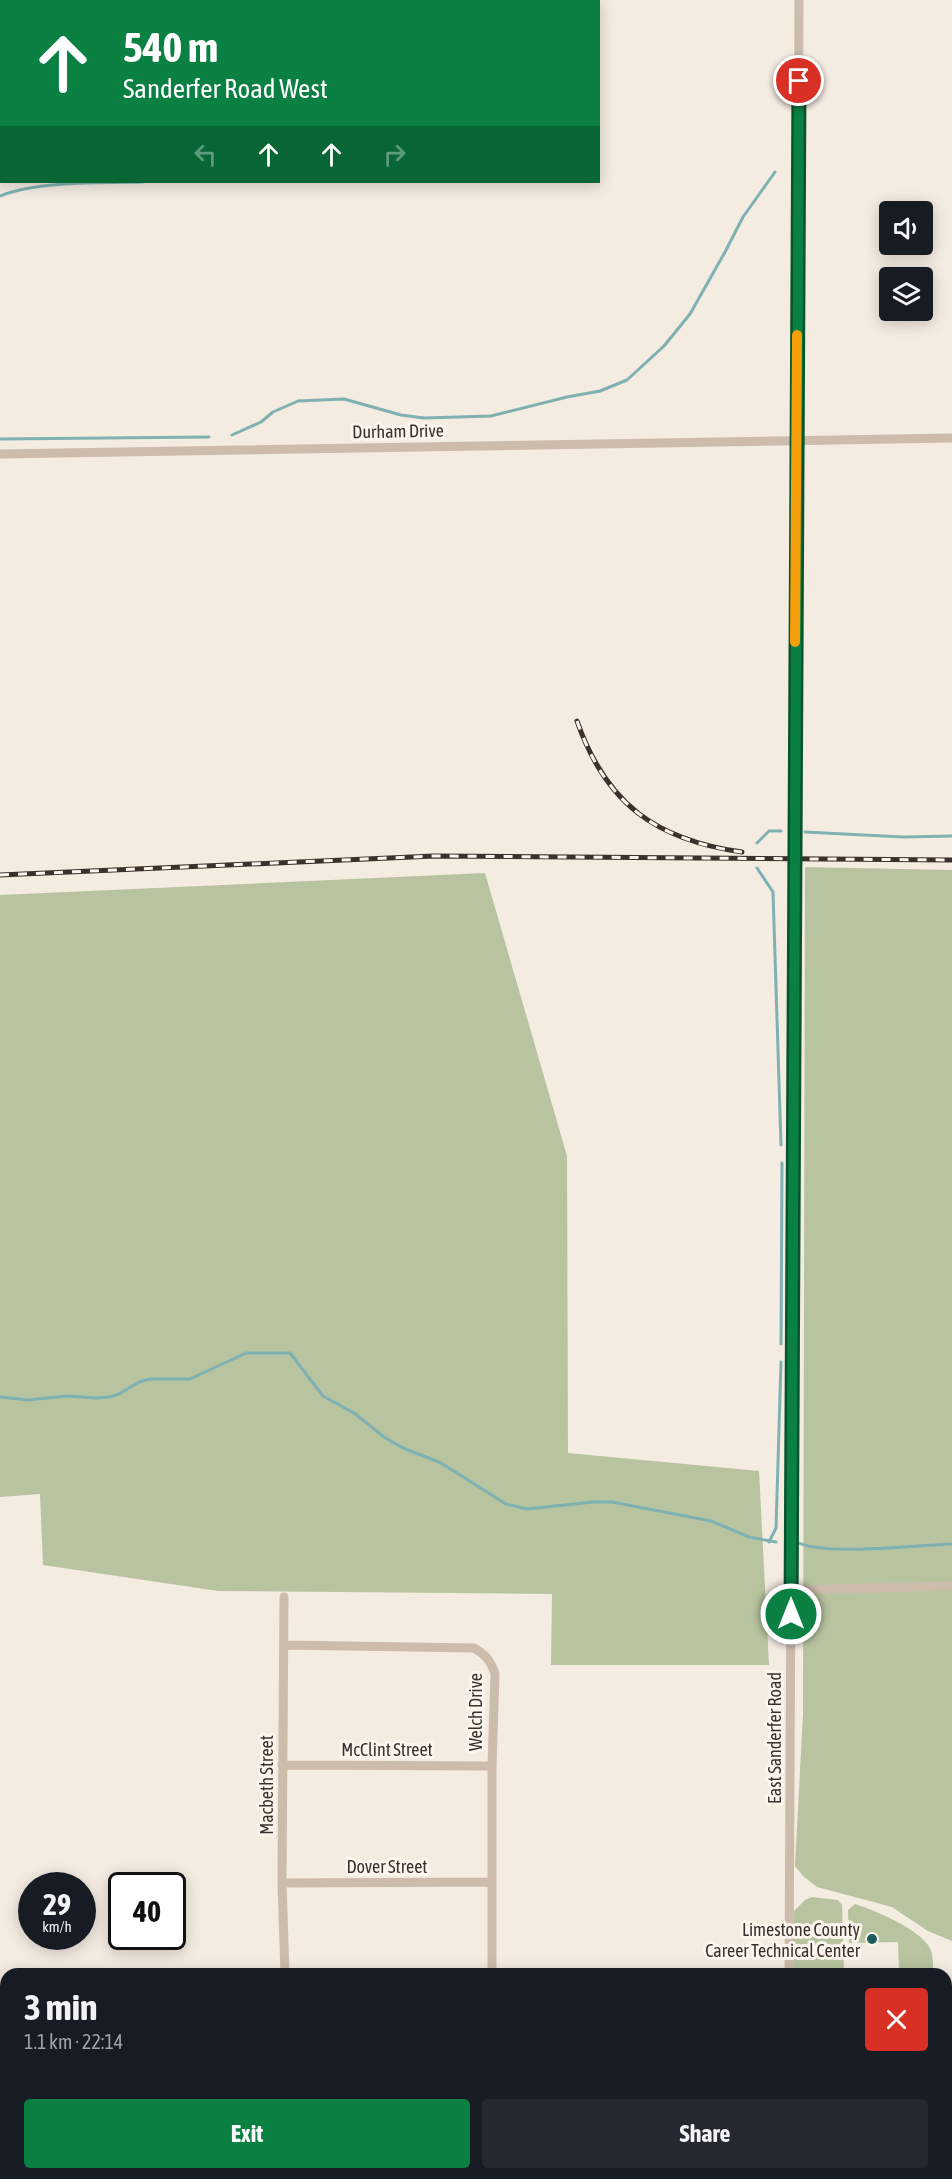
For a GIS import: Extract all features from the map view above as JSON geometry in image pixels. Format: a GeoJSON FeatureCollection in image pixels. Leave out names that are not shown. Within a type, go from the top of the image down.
{"type":"FeatureCollection","features":[{"type":"Feature","properties":{"kind":"street","name":"East Sanderfer Road"},"geometry":{"type":"LineString","coordinates":[[789,1968],[799,0]]}},
{"type":"Feature","properties":{"kind":"street","name":"Durham Drive"},"geometry":{"type":"LineString","coordinates":[[0,454],[952,438]]}},
{"type":"Feature","properties":{"kind":"street"},"geometry":{"type":"LineString","coordinates":[[791,1590],[952,1586]]}},
{"type":"Feature","properties":{"kind":"street","name":"Macbeth Street"},"geometry":{"type":"LineString","coordinates":[[284,1597],[282,1883],[285,1968]]}},
{"type":"Feature","properties":{"kind":"street","name":"Welch Drive"},"geometry":{"type":"LineString","coordinates":[[284,1645],[474,1648],[484,1654],[491,1663],[495,1674],[492,1766],[492,1968]]}},
{"type":"Feature","properties":{"kind":"street","name":"McClint Street"},"geometry":{"type":"LineString","coordinates":[[282,1765],[492,1766]]}},
{"type":"Feature","properties":{"kind":"street","name":"Dover Street"},"geometry":{"type":"LineString","coordinates":[[282,1883],[492,1882]]}},
{"type":"Feature","properties":{"kind":"green space"},"geometry":{"type":"Polygon","coordinates":[[[805,867],[952,870],[952,1941],[928,1931],[892,1907],[817,1887],[795,1866],[803,1714],[805,867]]]}},
{"type":"Feature","properties":{"kind":"green space"},"geometry":{"type":"Polygon","coordinates":[[[485,873],[567,1156],[568,1453],[759,1471],[769,1665],[551,1665],[552,1594],[218,1591],[43,1565],[40,1494],[0,1497],[0,895],[485,873]]]}},
{"type":"Feature","properties":{"kind":"green space"},"geometry":{"type":"Polygon","coordinates":[[[812,1897],[838,1900],[842,1905],[844,1968],[792,1968],[794,1911],[805,1900],[812,1897]]]}},
{"type":"Feature","properties":{"kind":"green space"},"geometry":{"type":"Polygon","coordinates":[[[855,1904],[894,1920],[914,1932],[931,1950],[933,1968],[899,1968],[898,1942],[849,1943],[848,1910],[855,1904]]]}},
{"type":"Feature","properties":{"kind":"waterway"},"geometry":{"type":"LineString","coordinates":[[232,435],[298,401],[344,399],[401,415],[424,418],[491,416],[600,391],[627,380],[664,346],[690,314],[743,217],[775,172]]}},
{"type":"Feature","properties":{"kind":"waterway"},"geometry":{"type":"LineString","coordinates":[[0,196],[51,185],[90,183]]}},
{"type":"Feature","properties":{"kind":"waterway"},"geometry":{"type":"LineString","coordinates":[[0,439],[209,437]]}},
{"type":"Feature","properties":{"kind":"waterway"},"geometry":{"type":"LineString","coordinates":[[757,843],[769,831],[781,831]]}},
{"type":"Feature","properties":{"kind":"waterway"},"geometry":{"type":"LineString","coordinates":[[805,832],[903,837],[952,836]]}},
{"type":"Feature","properties":{"kind":"waterway"},"geometry":{"type":"LineString","coordinates":[[757,868],[773,892],[781,1145]]}},
{"type":"Feature","properties":{"kind":"waterway"},"geometry":{"type":"LineString","coordinates":[[781,1344],[782,1163]]}},
{"type":"Feature","properties":{"kind":"waterway"},"geometry":{"type":"LineString","coordinates":[[0,1397],[28,1400],[67,1396],[109,1397],[150,1379],[190,1379],[246,1353],[290,1353],[323,1396],[354,1413],[384,1437],[403,1448],[441,1463],[506,1504],[527,1509],[612,1502],[711,1521],[749,1537],[776,1542]]}},
{"type":"Feature","properties":{"kind":"waterway"},"geometry":{"type":"LineString","coordinates":[[769,1542],[776,1528],[781,1362]]}},
{"type":"Feature","properties":{"kind":"waterway"},"geometry":{"type":"LineString","coordinates":[[799,1543],[830,1549],[952,1544]]}},
{"type":"Feature","properties":{"kind":"railway"},"geometry":{"type":"LineString","coordinates":[[577,721],[603,775],[619,796],[638,813],[684,838],[742,852]]}},
{"type":"Feature","properties":{"kind":"railway"},"geometry":{"type":"LineString","coordinates":[[0,875],[434,856],[952,860]]}},
{"type":"Feature","properties":{"kind":"slow traffic"},"geometry":{"type":"LineString","coordinates":[[795,642],[797,335]]}},
{"type":"Feature","properties":{"kind":"place","name":"Limestone County Career Technical Center"},"geometry":{"type":"Point","coordinates":[872,1939]}},
{"type":"Feature","properties":{"kind":"route"},"geometry":{"type":"LineString","coordinates":[[791,1614],[799,81]]}}]}
